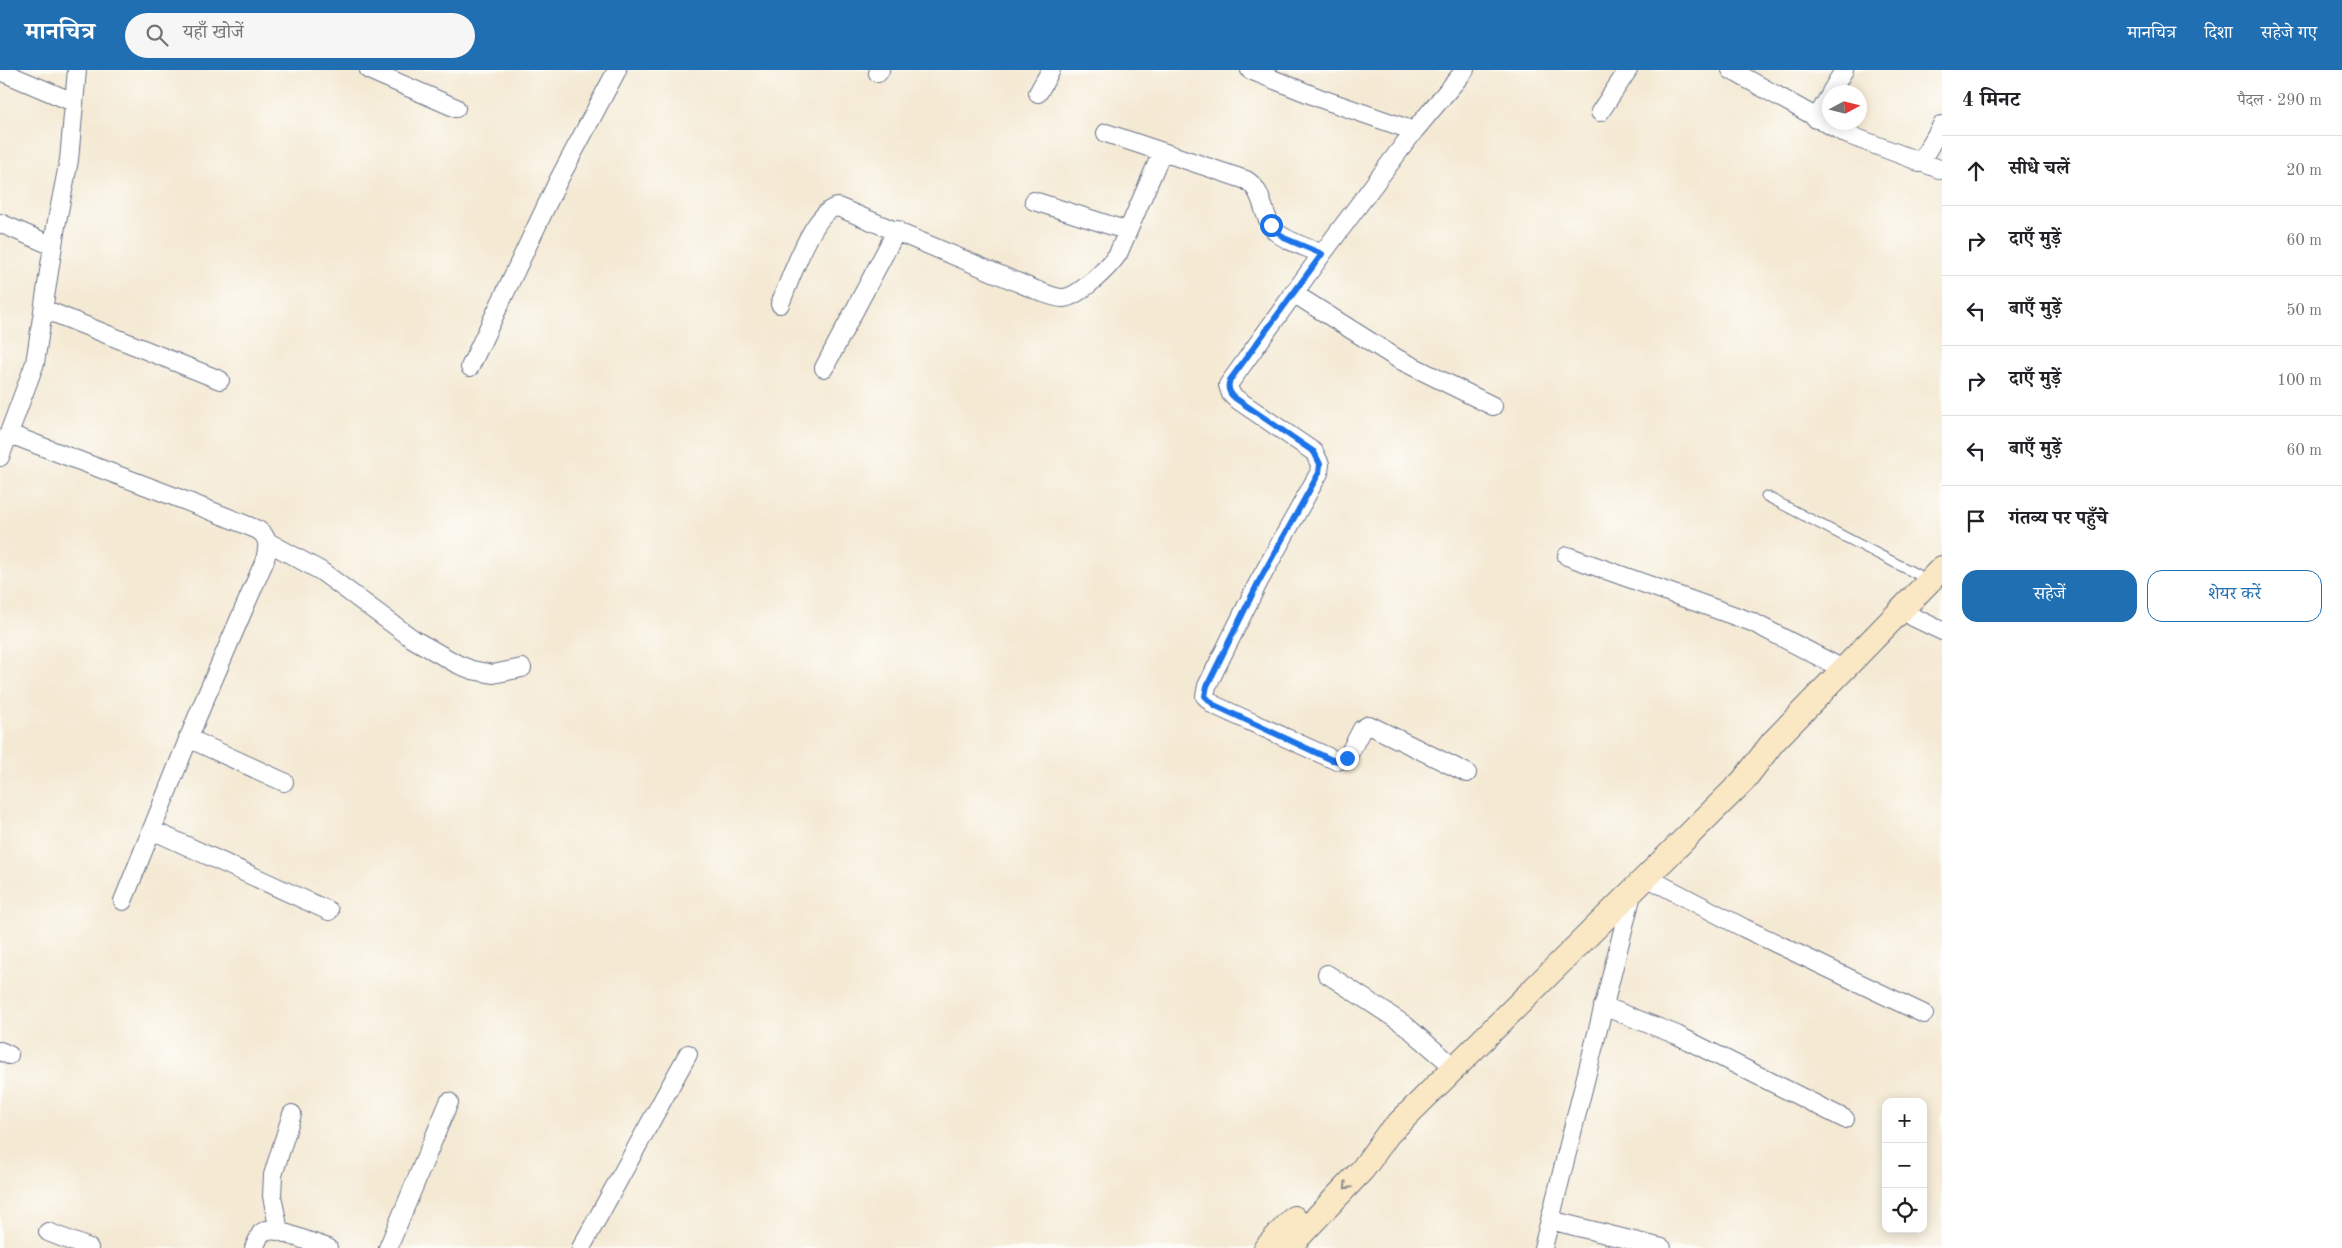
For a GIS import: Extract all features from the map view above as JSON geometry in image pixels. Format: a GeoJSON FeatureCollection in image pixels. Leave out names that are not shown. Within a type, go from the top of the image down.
{"type":"FeatureCollection","features":[{"type":"Feature","properties":{"kind":"street"},"geometry":{"type":"LineString","coordinates":[[0,70],[73,102]]}},
{"type":"Feature","properties":{"kind":"street"},"geometry":{"type":"LineString","coordinates":[[77,70],[69,160],[53,246],[35,363],[4,446],[100,470],[205,507],[258,530],[266,537],[268,542],[265,560],[188,738],[123,901]]}},
{"type":"Feature","properties":{"kind":"street"},"geometry":{"type":"LineString","coordinates":[[369,70],[456,108]]}},
{"type":"Feature","properties":{"kind":"street"},"geometry":{"type":"LineString","coordinates":[[470,367],[558,181],[617,70]]}},
{"type":"Feature","properties":{"kind":"street"},"geometry":{"type":"LineString","coordinates":[[1038,93],[1052,70]]}},
{"type":"Feature","properties":{"kind":"street"},"geometry":{"type":"LineString","coordinates":[[1250,70],[1322,99],[1414,131]]}},
{"type":"Feature","properties":{"kind":"street"},"geometry":{"type":"LineString","coordinates":[[1465,70],[1414,131],[1293,293],[1228,385],[1231,394],[1235,398],[1314,452],[1320,464],[1319,473],[1258,583],[1207,686],[1205,696],[1214,705],[1337,761],[1347,758],[1362,729],[1369,725],[1467,773]]}},
{"type":"Feature","properties":{"kind":"street"},"geometry":{"type":"LineString","coordinates":[[1600,112],[1628,70]]}},
{"type":"Feature","properties":{"kind":"street"},"geometry":{"type":"LineString","coordinates":[[1731,70],[1754,75],[1816,119],[1846,134],[1942,170]]}},
{"type":"Feature","properties":{"kind":"street"},"geometry":{"type":"LineString","coordinates":[[1835,85],[1844,70]]}},
{"type":"Feature","properties":{"kind":"street"},"geometry":{"type":"LineString","coordinates":[[1816,119],[1822,108]]}},
{"type":"Feature","properties":{"kind":"street"},"geometry":{"type":"LineString","coordinates":[[1920,163],[1942,125]]}},
{"type":"Feature","properties":{"kind":"street"},"geometry":{"type":"LineString","coordinates":[[1106,133],[1250,183],[1257,190],[1271,225],[1276,231],[1284,238],[1322,254]]}},
{"type":"Feature","properties":{"kind":"street"},"geometry":{"type":"LineString","coordinates":[[780,304],[812,231],[829,208],[842,207],[1036,290],[1064,298],[1077,293],[1113,261],[1162,152]]}},
{"type":"Feature","properties":{"kind":"street"},"geometry":{"type":"LineString","coordinates":[[1034,201],[1128,231]]}},
{"type":"Feature","properties":{"kind":"street"},"geometry":{"type":"LineString","coordinates":[[0,223],[53,246]]}},
{"type":"Feature","properties":{"kind":"street"},"geometry":{"type":"LineString","coordinates":[[824,368],[897,230]]}},
{"type":"Feature","properties":{"kind":"street"},"geometry":{"type":"LineString","coordinates":[[1293,293],[1398,359],[1493,406]]}},
{"type":"Feature","properties":{"kind":"street"},"geometry":{"type":"LineString","coordinates":[[44,309],[220,380]]}},
{"type":"Feature","properties":{"kind":"street"},"geometry":{"type":"LineString","coordinates":[[268,542],[321,571],[414,639],[457,664],[472,670],[493,674],[522,668]]}},
{"type":"Feature","properties":{"kind":"street"},"geometry":{"type":"LineString","coordinates":[[1568,556],[1752,622],[1842,669]]}},
{"type":"Feature","properties":{"kind":"street"},"geometry":{"type":"LineString","coordinates":[[1743,781],[1764,768],[1784,752],[1914,617],[1938,579]]}},
{"type":"Feature","properties":{"kind":"street"},"geometry":{"type":"LineString","coordinates":[[1288,1248],[1363,1169],[1388,1134],[1640,886],[1743,781],[1773,742],[1842,669],[1938,579]]}},
{"type":"Feature","properties":{"kind":"street"},"geometry":{"type":"LineString","coordinates":[[1914,617],[1942,631]]}},
{"type":"Feature","properties":{"kind":"street"},"geometry":{"type":"LineString","coordinates":[[188,738],[284,782]]}},
{"type":"Feature","properties":{"kind":"street"},"geometry":{"type":"LineString","coordinates":[[152,830],[329,911]]}},
{"type":"Feature","properties":{"kind":"street"},"geometry":{"type":"LineString","coordinates":[[1543,1248],[1604,1006],[1640,886]]}},
{"type":"Feature","properties":{"kind":"street"},"geometry":{"type":"LineString","coordinates":[[1640,886],[1744,928],[1924,1014]]}},
{"type":"Feature","properties":{"kind":"street"},"geometry":{"type":"LineString","coordinates":[[1326,974],[1404,1025],[1455,1068]]}},
{"type":"Feature","properties":{"kind":"street"},"geometry":{"type":"LineString","coordinates":[[1604,1006],[1677,1036],[1845,1120]]}},
{"type":"Feature","properties":{"kind":"street"},"geometry":{"type":"LineString","coordinates":[[581,1248],[688,1054]]}},
{"type":"Feature","properties":{"kind":"street"},"geometry":{"type":"LineString","coordinates":[[388,1248],[449,1102]]}},
{"type":"Feature","properties":{"kind":"street"},"geometry":{"type":"LineString","coordinates":[[279,1231],[272,1196],[273,1175],[292,1114]]}},
{"type":"Feature","properties":{"kind":"street"},"geometry":{"type":"LineString","coordinates":[[1266,1248],[1351,1158],[1388,1134]]}},
{"type":"Feature","properties":{"kind":"street"},"geometry":{"type":"LineString","coordinates":[[1550,1220],[1662,1248]]}},
{"type":"Feature","properties":{"kind":"street"},"geometry":{"type":"LineString","coordinates":[[254,1248],[261,1233],[266,1230],[279,1231],[328,1248]]}},
{"type":"Feature","properties":{"kind":"street"},"geometry":{"type":"LineString","coordinates":[[48,1232],[90,1248]]}},
{"type":"Feature","properties":{"kind":"lane"},"geometry":{"type":"LineString","coordinates":[[1766,496],[1938,579]]}},
{"type":"Feature","properties":{"kind":"route"},"geometry":{"type":"LineString","coordinates":[[1271,225],[1284,238],[1322,254],[1228,385],[1231,394],[1235,398],[1314,452],[1319,458],[1319,473],[1258,583],[1207,686],[1205,696],[1214,705],[1332,760],[1337,761],[1347,758]]}}]}
